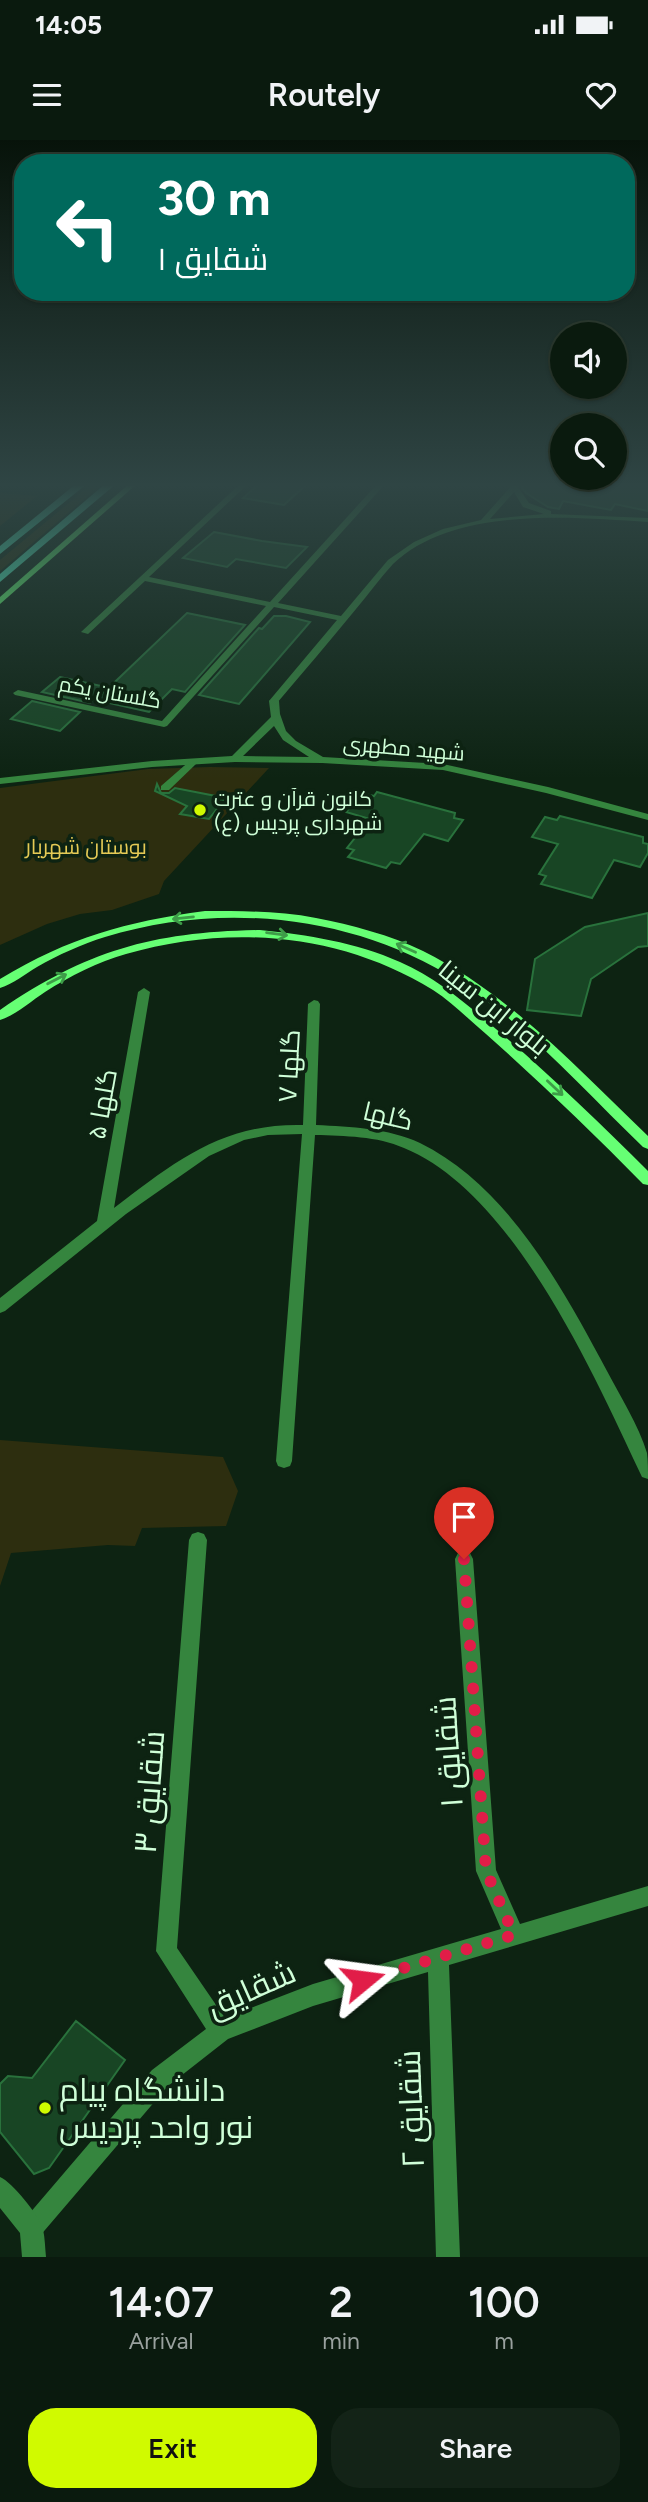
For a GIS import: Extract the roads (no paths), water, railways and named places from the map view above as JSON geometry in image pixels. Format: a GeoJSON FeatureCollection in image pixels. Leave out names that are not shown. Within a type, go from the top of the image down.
{"type":"FeatureCollection","features":[{"type":"Feature","properties":{"kind":"main road"},"geometry":{"type":"LineString","coordinates":[[0,601],[22,582]]}},
{"type":"Feature","properties":{"kind":"main road","name":"بلوار ابن سینا"},"geometry":{"type":"LineString","coordinates":[[0,984],[51,954],[84,941],[150,923],[243,914],[314,920],[354,928],[426,957],[462,978],[542,1043],[648,1144]]}},
{"type":"Feature","properties":{"kind":"main road","name":"بلوار ابن سینا"},"geometry":{"type":"LineString","coordinates":[[0,1016],[44,986],[78,968],[117,953],[162,943],[232,932],[266,933],[342,945],[405,969],[439,988],[541,1074],[648,1180]]}},
{"type":"Feature","properties":{"kind":"street"},"geometry":{"type":"LineString","coordinates":[[85,632],[139,582]]}},
{"type":"Feature","properties":{"kind":"street"},"geometry":{"type":"LineString","coordinates":[[162,582],[343,619]]}},
{"type":"Feature","properties":{"kind":"street"},"geometry":{"type":"LineString","coordinates":[[272,604],[292,582]]}},
{"type":"Feature","properties":{"kind":"street"},"geometry":{"type":"LineString","coordinates":[[321,760],[279,732],[274,701],[375,582]]}},
{"type":"Feature","properties":{"kind":"street","name":"گلستان یکم"},"geometry":{"type":"LineString","coordinates":[[18,693],[164,724],[272,604]]}},
{"type":"Feature","properties":{"kind":"street"},"geometry":{"type":"LineString","coordinates":[[235,759],[275,719]]}},
{"type":"Feature","properties":{"kind":"street","name":"شهید مطهری"},"geometry":{"type":"LineString","coordinates":[[0,781],[152,764],[235,759],[321,760],[443,767],[548,790],[648,817]]}},
{"type":"Feature","properties":{"kind":"street"},"geometry":{"type":"LineString","coordinates":[[165,788],[192,762]]}},
{"type":"Feature","properties":{"kind":"street","name":"گلها ۵"},"geometry":{"type":"LineString","coordinates":[[104,1223],[144,992]]}},
{"type":"Feature","properties":{"kind":"street","name":"گلها ۷"},"geometry":{"type":"LineString","coordinates":[[284,1461],[309,1129],[314,1004]]}},
{"type":"Feature","properties":{"kind":"street","name":"گلها"},"geometry":{"type":"LineString","coordinates":[[0,1307],[104,1223],[188,1162],[230,1140],[275,1128],[378,1134],[418,1147],[448,1166],[501,1217],[539,1265],[585,1347],[648,1472]]}},
{"type":"Feature","properties":{"kind":"street","name":"شقایق ۳"},"geometry":{"type":"LineString","coordinates":[[198,1540],[166,1951],[221,2031]]}},
{"type":"Feature","properties":{"kind":"street","name":"شقایق ۱"},"geometry":{"type":"LineString","coordinates":[[464,1559],[486,1871],[514,1935]]}},
{"type":"Feature","properties":{"kind":"street","name":"شقایق"},"geometry":{"type":"LineString","coordinates":[[30,2229],[160,2078],[221,2031],[313,1995],[648,1896]]}},
{"type":"Feature","properties":{"kind":"street","name":"شقایق ۲"},"geometry":{"type":"LineString","coordinates":[[438,1958],[448,2257]]}},
{"type":"Feature","properties":{"kind":"street"},"geometry":{"type":"LineString","coordinates":[[0,2189],[30,2229],[34,2257]]}},
{"type":"Feature","properties":{"kind":"place","name":"کانون قرآن و عترت (ع) شهرداری پردیس"},"geometry":{"type":"Point","coordinates":[200,810]}},
{"type":"Feature","properties":{"kind":"place","name":"دانشگاه پیام نور واحد پردیس"},"geometry":{"type":"Point","coordinates":[45,2108]}},
{"type":"Feature","properties":{"kind":"park label","name":"بوستان شهریار"},"geometry":{"type":"Point","coordinates":[86,846]}}]}
